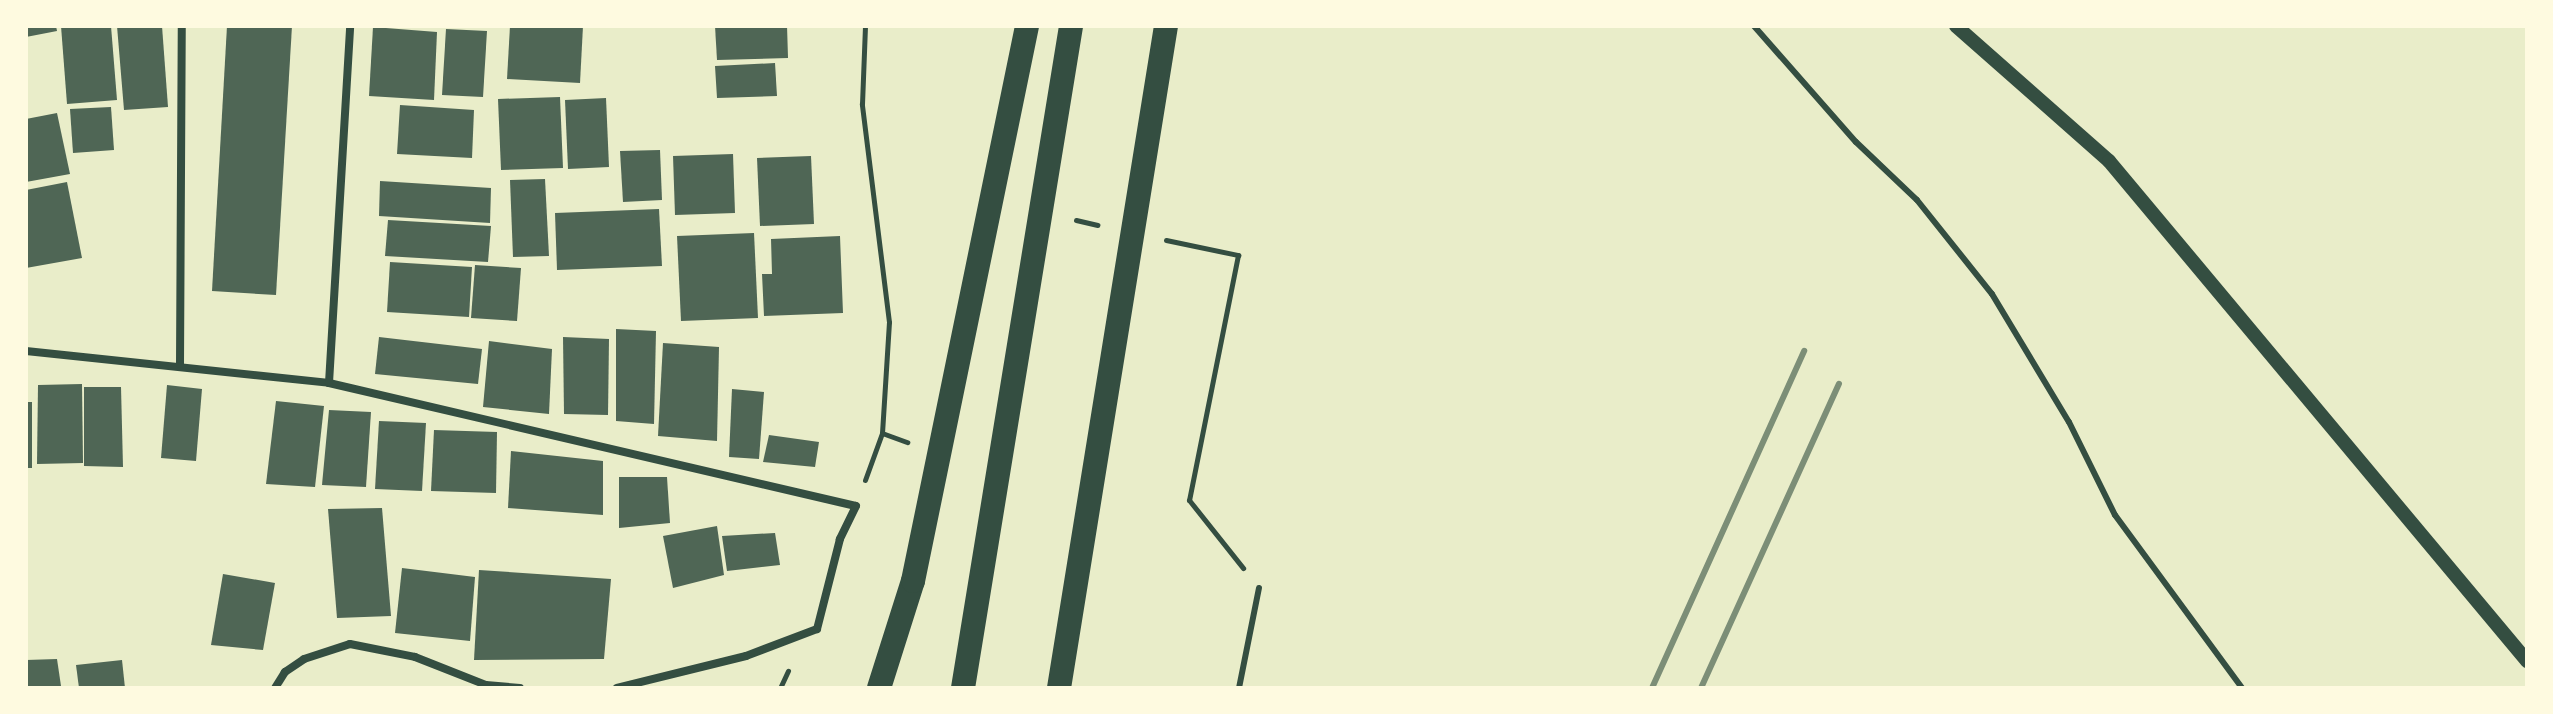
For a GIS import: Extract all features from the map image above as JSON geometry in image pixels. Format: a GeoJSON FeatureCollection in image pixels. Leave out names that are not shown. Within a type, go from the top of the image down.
{"type":"FeatureCollection","features":[{"type":"Feature","properties":{"kind":"highway"},"geometry":{"type":"LineString","coordinates":[[879,688],[913,581],[1027,26]]}},
{"type":"Feature","properties":{"kind":"highway"},"geometry":{"type":"LineString","coordinates":[[963,688],[1071,26]]}},
{"type":"Feature","properties":{"kind":"highway"},"geometry":{"type":"LineString","coordinates":[[1059,688],[1166,26]]}},
{"type":"Feature","properties":{"kind":"street"},"geometry":{"type":"LineString","coordinates":[[180,364],[182,26]]}},
{"type":"Feature","properties":{"kind":"street"},"geometry":{"type":"LineString","coordinates":[[329,383],[350,26]]}},
{"type":"Feature","properties":{"kind":"street"},"geometry":{"type":"LineString","coordinates":[[1956,26],[2109,161],[2527,661]]}},
{"type":"Feature","properties":{"kind":"street"},"geometry":{"type":"LineString","coordinates":[[26,351],[180,364],[329,383],[856,506],[840,539],[817,629],[746,656],[617,688]]}},
{"type":"Feature","properties":{"kind":"street"},"geometry":{"type":"LineString","coordinates":[[275,688],[285,672],[304,659],[350,644],[415,657],[486,685],[520,688]]}},
{"type":"Feature","properties":{"kind":"lane"},"geometry":{"type":"LineString","coordinates":[[1754,26],[1856,142],[1917,200],[1992,294],[2069,422],[2115,515],[2242,688]]}},
{"type":"Feature","properties":{"kind":"lane"},"geometry":{"type":"LineString","coordinates":[[1239,688],[1259,588]]}},
{"type":"Feature","properties":{"kind":"path"},"geometry":{"type":"LineString","coordinates":[[856,506],[882,433],[889,322],[862,104],[865,26]]}},
{"type":"Feature","properties":{"kind":"path"},"geometry":{"type":"LineString","coordinates":[[1237,261],[1189,500],[1259,588]]}},
{"type":"Feature","properties":{"kind":"building"},"geometry":{"type":"Polygon","coordinates":[[[26,26],[56,26],[57,31],[26,37],[26,26]]]}},
{"type":"Feature","properties":{"kind":"building"},"geometry":{"type":"Polygon","coordinates":[[[61,26],[111,26],[117,100],[67,104],[61,26]]]}},
{"type":"Feature","properties":{"kind":"building"},"geometry":{"type":"Polygon","coordinates":[[[117,26],[162,26],[168,107],[124,110],[117,26]]]}},
{"type":"Feature","properties":{"kind":"building"},"geometry":{"type":"Polygon","coordinates":[[[227,26],[292,26],[276,295],[212,291],[227,26]]]}},
{"type":"Feature","properties":{"kind":"building"},"geometry":{"type":"Polygon","coordinates":[[[510,26],[583,26],[580,83],[507,79],[510,26]]]}},
{"type":"Feature","properties":{"kind":"building"},"geometry":{"type":"Polygon","coordinates":[[[715,26],[787,26],[788,58],[717,60],[715,26]]]}},
{"type":"Feature","properties":{"kind":"building"},"geometry":{"type":"Polygon","coordinates":[[[373,27],[437,32],[434,100],[369,96],[373,27]]]}},
{"type":"Feature","properties":{"kind":"building"},"geometry":{"type":"Polygon","coordinates":[[[446,29],[487,31],[483,97],[442,95],[446,29]]]}},
{"type":"Feature","properties":{"kind":"building"},"geometry":{"type":"Polygon","coordinates":[[[775,63],[777,96],[717,98],[715,66],[775,63]]]}},
{"type":"Feature","properties":{"kind":"building"},"geometry":{"type":"Polygon","coordinates":[[[560,97],[563,168],[501,170],[498,99],[560,97]]]}},
{"type":"Feature","properties":{"kind":"building"},"geometry":{"type":"Polygon","coordinates":[[[606,98],[609,167],[568,169],[565,100],[606,98]]]}},
{"type":"Feature","properties":{"kind":"building"},"geometry":{"type":"Polygon","coordinates":[[[400,105],[474,110],[472,158],[397,154],[400,105]]]}},
{"type":"Feature","properties":{"kind":"building"},"geometry":{"type":"Polygon","coordinates":[[[111,107],[114,150],[73,153],[70,109],[111,107]]]}},
{"type":"Feature","properties":{"kind":"building"},"geometry":{"type":"Polygon","coordinates":[[[57,113],[70,174],[26,182],[26,119],[57,113]]]}},
{"type":"Feature","properties":{"kind":"building"},"geometry":{"type":"Polygon","coordinates":[[[660,150],[662,200],[623,202],[620,151],[660,150]]]}},
{"type":"Feature","properties":{"kind":"building"},"geometry":{"type":"Polygon","coordinates":[[[733,154],[735,213],[675,215],[673,156],[733,154]]]}},
{"type":"Feature","properties":{"kind":"building"},"geometry":{"type":"Polygon","coordinates":[[[811,156],[814,224],[760,226],[757,158],[811,156]]]}},
{"type":"Feature","properties":{"kind":"building"},"geometry":{"type":"Polygon","coordinates":[[[545,179],[549,256],[513,257],[510,180],[545,179]]]}},
{"type":"Feature","properties":{"kind":"building"},"geometry":{"type":"Polygon","coordinates":[[[380,181],[491,188],[490,223],[379,216],[380,181]]]}},
{"type":"Feature","properties":{"kind":"building"},"geometry":{"type":"Polygon","coordinates":[[[67,182],[82,258],[26,268],[26,190],[67,182]]]}},
{"type":"Feature","properties":{"kind":"building"},"geometry":{"type":"Polygon","coordinates":[[[659,209],[662,266],[557,270],[555,213],[659,209]]]}},
{"type":"Feature","properties":{"kind":"building"},"geometry":{"type":"Polygon","coordinates":[[[388,220],[491,226],[488,262],[385,256],[388,220]]]}},
{"type":"Feature","properties":{"kind":"building"},"geometry":{"type":"Polygon","coordinates":[[[754,233],[758,318],[681,321],[677,236],[754,233]]]}},
{"type":"Feature","properties":{"kind":"building"},"geometry":{"type":"Polygon","coordinates":[[[840,236],[843,313],[764,316],[762,274],[772,274],[771,239],[840,236]]]}},
{"type":"Feature","properties":{"kind":"building"},"geometry":{"type":"Polygon","coordinates":[[[390,262],[472,267],[469,317],[387,312],[390,262]]]}},
{"type":"Feature","properties":{"kind":"building"},"geometry":{"type":"Polygon","coordinates":[[[475,265],[521,268],[517,321],[471,318],[475,265]]]}},
{"type":"Feature","properties":{"kind":"building"},"geometry":{"type":"Polygon","coordinates":[[[616,329],[656,331],[654,424],[616,421],[616,329]]]}},
{"type":"Feature","properties":{"kind":"building"},"geometry":{"type":"Polygon","coordinates":[[[379,337],[482,349],[478,384],[375,374],[379,337]]]}},
{"type":"Feature","properties":{"kind":"building"},"geometry":{"type":"Polygon","coordinates":[[[563,337],[609,339],[608,415],[564,414],[563,337]]]}},
{"type":"Feature","properties":{"kind":"building"},"geometry":{"type":"Polygon","coordinates":[[[489,341],[552,349],[549,414],[483,407],[489,341]]]}},
{"type":"Feature","properties":{"kind":"building"},"geometry":{"type":"Polygon","coordinates":[[[663,343],[719,347],[717,441],[658,436],[663,343]]]}},
{"type":"Feature","properties":{"kind":"building"},"geometry":{"type":"Polygon","coordinates":[[[82,384],[83,463],[37,464],[38,385],[82,384]]]}},
{"type":"Feature","properties":{"kind":"building"},"geometry":{"type":"Polygon","coordinates":[[[167,385],[202,389],[196,461],[161,458],[167,385]]]}},
{"type":"Feature","properties":{"kind":"building"},"geometry":{"type":"Polygon","coordinates":[[[84,387],[121,387],[123,467],[84,466],[84,387]]]}},
{"type":"Feature","properties":{"kind":"building"},"geometry":{"type":"Polygon","coordinates":[[[732,389],[764,392],[759,459],[729,457],[732,389]]]}},
{"type":"Feature","properties":{"kind":"building"},"geometry":{"type":"Polygon","coordinates":[[[276,401],[324,406],[315,487],[266,484],[276,401]]]}},
{"type":"Feature","properties":{"kind":"building"},"geometry":{"type":"Polygon","coordinates":[[[26,402],[32,402],[32,468],[26,468],[26,402]]]}},
{"type":"Feature","properties":{"kind":"building"},"geometry":{"type":"Polygon","coordinates":[[[329,410],[371,412],[366,487],[322,485],[329,410]]]}},
{"type":"Feature","properties":{"kind":"building"},"geometry":{"type":"Polygon","coordinates":[[[379,421],[426,423],[422,491],[375,489],[379,421]]]}},
{"type":"Feature","properties":{"kind":"building"},"geometry":{"type":"Polygon","coordinates":[[[434,430],[497,432],[496,493],[431,491],[434,430]]]}},
{"type":"Feature","properties":{"kind":"building"},"geometry":{"type":"Polygon","coordinates":[[[769,435],[819,442],[815,467],[763,462],[769,435]]]}},
{"type":"Feature","properties":{"kind":"building"},"geometry":{"type":"Polygon","coordinates":[[[511,451],[603,461],[603,515],[508,508],[511,451]]]}},
{"type":"Feature","properties":{"kind":"building"},"geometry":{"type":"Polygon","coordinates":[[[619,477],[667,477],[670,523],[619,528],[619,477]]]}},
{"type":"Feature","properties":{"kind":"building"},"geometry":{"type":"Polygon","coordinates":[[[382,508],[391,616],[337,618],[328,509],[382,508]]]}},
{"type":"Feature","properties":{"kind":"building"},"geometry":{"type":"Polygon","coordinates":[[[717,526],[724,575],[673,588],[663,536],[717,526]]]}},
{"type":"Feature","properties":{"kind":"building"},"geometry":{"type":"Polygon","coordinates":[[[775,533],[780,565],[727,571],[722,536],[775,533]]]}},
{"type":"Feature","properties":{"kind":"building"},"geometry":{"type":"Polygon","coordinates":[[[402,568],[475,577],[470,641],[395,633],[402,568]]]}},
{"type":"Feature","properties":{"kind":"building"},"geometry":{"type":"Polygon","coordinates":[[[479,570],[611,579],[604,659],[474,660],[479,570]]]}},
{"type":"Feature","properties":{"kind":"building"},"geometry":{"type":"Polygon","coordinates":[[[223,574],[275,583],[263,650],[211,645],[223,574]]]}},
{"type":"Feature","properties":{"kind":"building"},"geometry":{"type":"Polygon","coordinates":[[[57,659],[61,686],[26,688],[26,660],[57,659]]]}},
{"type":"Feature","properties":{"kind":"building"},"geometry":{"type":"Polygon","coordinates":[[[122,660],[125,688],[79,688],[76,665],[122,660]]]}},
{"type":"Feature","properties":{"kind":"railway"},"geometry":{"type":"LineString","coordinates":[[1652,688],[1804,351]]}},
{"type":"Feature","properties":{"kind":"railway"},"geometry":{"type":"LineString","coordinates":[[1701,688],[1839,384]]}}]}
